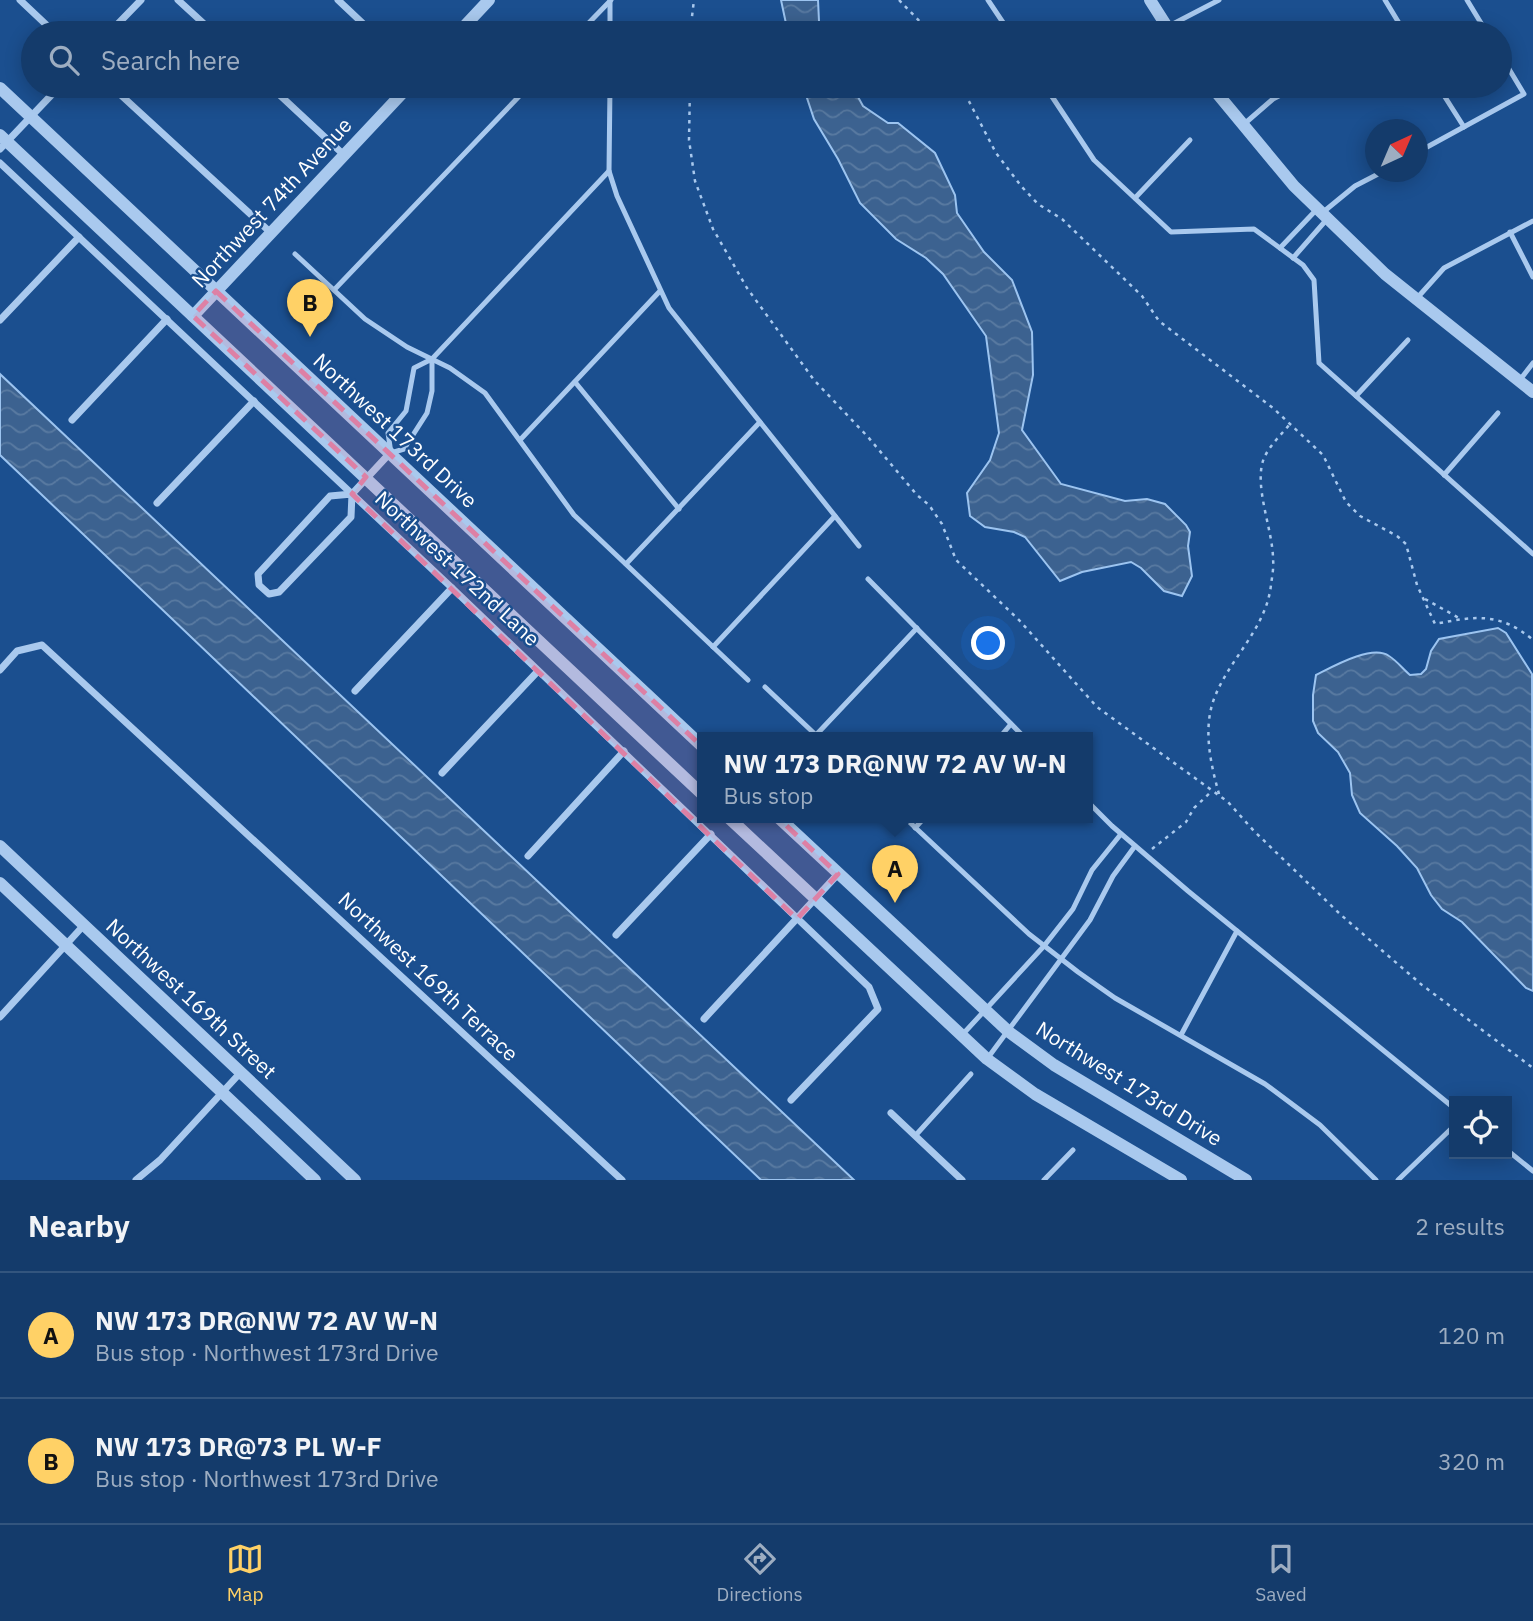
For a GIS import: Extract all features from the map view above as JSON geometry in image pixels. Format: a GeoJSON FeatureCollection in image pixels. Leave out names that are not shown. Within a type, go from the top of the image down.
{"type":"FeatureCollection","features":[{"type":"Feature","properties":{"kind":"street"},"geometry":{"type":"LineString","coordinates":[[20,0],[42,21]]}},
{"type":"Feature","properties":{"kind":"street"},"geometry":{"type":"LineString","coordinates":[[121,21],[141,0]]}},
{"type":"Feature","properties":{"kind":"street"},"geometry":{"type":"LineString","coordinates":[[178,0],[201,21]]}},
{"type":"Feature","properties":{"kind":"street"},"geometry":{"type":"LineString","coordinates":[[338,0],[360,21]]}},
{"type":"Feature","properties":{"kind":"street"},"geometry":{"type":"LineString","coordinates":[[469,21],[489,0]]}},
{"type":"Feature","properties":{"kind":"street"},"geometry":{"type":"LineString","coordinates":[[1150,0],[1163,21]]}},
{"type":"Feature","properties":{"kind":"street","name":"Northwest 173rd Drive"},"geometry":{"type":"LineString","coordinates":[[0,88],[697,741]]}},
{"type":"Feature","properties":{"kind":"street"},"geometry":{"type":"LineString","coordinates":[[49,98],[2,143],[193,316],[697,789]]}},
{"type":"Feature","properties":{"kind":"street"},"geometry":{"type":"LineString","coordinates":[[124,98],[270,232]]}},
{"type":"Feature","properties":{"kind":"street"},"geometry":{"type":"LineString","coordinates":[[283,98],[344,155]]}},
{"type":"Feature","properties":{"kind":"street","name":"Northwest 74th Avenue"},"geometry":{"type":"LineString","coordinates":[[193,316],[398,98]]}},
{"type":"Feature","properties":{"kind":"street"},"geometry":{"type":"LineString","coordinates":[[1221,98],[1294,186],[1385,274],[1533,392]]}},
{"type":"Feature","properties":{"kind":"street","name":"Northwest 172nd Lane"},"geometry":{"type":"LineString","coordinates":[[0,163],[697,821]]}},
{"type":"Feature","properties":{"kind":"street"},"geometry":{"type":"LineString","coordinates":[[0,320],[79,237]]}},
{"type":"Feature","properties":{"kind":"street"},"geometry":{"type":"LineString","coordinates":[[72,419],[166,318]]}},
{"type":"Feature","properties":{"kind":"street"},"geometry":{"type":"LineString","coordinates":[[157,503],[254,401]]}},
{"type":"Feature","properties":{"kind":"street"},"geometry":{"type":"LineString","coordinates":[[352,494],[330,496],[258,574],[259,585],[269,594],[279,592],[351,517],[352,494],[391,453]]}},
{"type":"Feature","properties":{"kind":"street"},"geometry":{"type":"LineString","coordinates":[[355,691],[452,588]]}},
{"type":"Feature","properties":{"kind":"street","name":"Northwest 169th Terrace"},"geometry":{"type":"LineString","coordinates":[[0,670],[18,651],[42,645],[622,1180]]}},
{"type":"Feature","properties":{"kind":"street"},"geometry":{"type":"LineString","coordinates":[[442,773],[538,671]]}},
{"type":"Feature","properties":{"kind":"street"},"geometry":{"type":"LineString","coordinates":[[528,856],[624,751]]}},
{"type":"Feature","properties":{"kind":"street","name":"Northwest 172nd Lane"},"geometry":{"type":"LineString","coordinates":[[699,823],[869,987],[878,1009],[791,1100]]}},
{"type":"Feature","properties":{"kind":"street"},"geometry":{"type":"LineString","coordinates":[[734,823],[987,1059],[1035,1094],[1181,1180]]}},
{"type":"Feature","properties":{"kind":"street","name":"Northwest 173rd Drive"},"geometry":{"type":"LineString","coordinates":[[784,823],[1009,1032],[1054,1065],[1246,1180]]}},
{"type":"Feature","properties":{"kind":"street"},"geometry":{"type":"LineString","coordinates":[[616,935],[711,834]]}},
{"type":"Feature","properties":{"kind":"street","name":"Northwest 169th Street"},"geometry":{"type":"LineString","coordinates":[[0,846],[355,1180]]}},
{"type":"Feature","properties":{"kind":"street"},"geometry":{"type":"LineString","coordinates":[[704,1019],[838,874]]}},
{"type":"Feature","properties":{"kind":"street"},"geometry":{"type":"LineString","coordinates":[[0,883],[315,1180]]}},
{"type":"Feature","properties":{"kind":"street"},"geometry":{"type":"LineString","coordinates":[[0,1017],[84,925]]}},
{"type":"Feature","properties":{"kind":"street"},"geometry":{"type":"LineString","coordinates":[[136,1180],[160,1160],[241,1072]]}},
{"type":"Feature","properties":{"kind":"street"},"geometry":{"type":"LineString","coordinates":[[891,1112],[962,1180]]}},
{"type":"Feature","properties":{"kind":"lane"},"geometry":{"type":"LineString","coordinates":[[591,21],[611,0]]}},
{"type":"Feature","properties":{"kind":"lane"},"geometry":{"type":"LineString","coordinates":[[610,21],[611,0]]}},
{"type":"Feature","properties":{"kind":"lane"},"geometry":{"type":"LineString","coordinates":[[988,0],[1002,21]]}},
{"type":"Feature","properties":{"kind":"lane"},"geometry":{"type":"LineString","coordinates":[[1184,21],[1219,0]]}},
{"type":"Feature","properties":{"kind":"lane"},"geometry":{"type":"LineString","coordinates":[[1385,0],[1396,21]]}},
{"type":"Feature","properties":{"kind":"lane"},"geometry":{"type":"LineString","coordinates":[[1467,0],[1480,21]]}},
{"type":"Feature","properties":{"kind":"lane"},"geometry":{"type":"LineString","coordinates":[[1428,147],[1524,94],[1512,74]]}},
{"type":"Feature","properties":{"kind":"lane"},"geometry":{"type":"LineString","coordinates":[[334,290],[518,98]]}},
{"type":"Feature","properties":{"kind":"lane"},"geometry":{"type":"LineString","coordinates":[[610,98],[609,172],[617,196],[668,308],[859,546]]}},
{"type":"Feature","properties":{"kind":"lane"},"geometry":{"type":"LineString","coordinates":[[1053,98],[1094,160],[1171,232],[1254,229],[1303,265],[1314,280],[1319,363],[1532,551]]}},
{"type":"Feature","properties":{"kind":"lane"},"geometry":{"type":"LineString","coordinates":[[1243,125],[1275,98]]}},
{"type":"Feature","properties":{"kind":"lane"},"geometry":{"type":"LineString","coordinates":[[1446,98],[1464,127]]}},
{"type":"Feature","properties":{"kind":"lane"},"geometry":{"type":"LineString","coordinates":[[1135,198],[1190,140]]}},
{"type":"Feature","properties":{"kind":"lane"},"geometry":{"type":"LineString","coordinates":[[432,359],[432,391],[427,413],[404,449],[391,453],[388,433],[406,411],[414,368],[432,359],[609,172]]}},
{"type":"Feature","properties":{"kind":"lane"},"geometry":{"type":"LineString","coordinates":[[1280,248],[1355,186],[1365,181]]}},
{"type":"Feature","properties":{"kind":"lane"},"geometry":{"type":"LineString","coordinates":[[1293,258],[1323,213]]}},
{"type":"Feature","properties":{"kind":"lane"},"geometry":{"type":"LineString","coordinates":[[1417,299],[1444,268],[1533,220]]}},
{"type":"Feature","properties":{"kind":"lane"},"geometry":{"type":"LineString","coordinates":[[1510,232],[1533,277]]}},
{"type":"Feature","properties":{"kind":"lane"},"geometry":{"type":"LineString","coordinates":[[295,254],[365,319],[407,347],[450,368],[485,393],[574,515],[748,680]]}},
{"type":"Feature","properties":{"kind":"lane"},"geometry":{"type":"LineString","coordinates":[[520,440],[660,291]]}},
{"type":"Feature","properties":{"kind":"lane"},"geometry":{"type":"LineString","coordinates":[[1356,396],[1408,340]]}},
{"type":"Feature","properties":{"kind":"lane"},"geometry":{"type":"LineString","coordinates":[[1519,381],[1533,363]]}},
{"type":"Feature","properties":{"kind":"lane"},"geometry":{"type":"LineString","coordinates":[[575,382],[679,509]]}},
{"type":"Feature","properties":{"kind":"lane"},"geometry":{"type":"LineString","coordinates":[[1444,475],[1498,413]]}},
{"type":"Feature","properties":{"kind":"lane"},"geometry":{"type":"LineString","coordinates":[[626,564],[760,422]]}},
{"type":"Feature","properties":{"kind":"lane"},"geometry":{"type":"LineString","coordinates":[[713,647],[835,516]]}},
{"type":"Feature","properties":{"kind":"lane"},"geometry":{"type":"LineString","coordinates":[[868,579],[1019,732]]}},
{"type":"Feature","properties":{"kind":"lane"},"geometry":{"type":"LineString","coordinates":[[821,732],[917,628]]}},
{"type":"Feature","properties":{"kind":"lane"},"geometry":{"type":"LineString","coordinates":[[765,687],[813,732]]}},
{"type":"Feature","properties":{"kind":"lane"},"geometry":{"type":"LineString","coordinates":[[1004,732],[1011,724]]}},
{"type":"Feature","properties":{"kind":"lane"},"geometry":{"type":"LineString","coordinates":[[1093,808],[1237,931],[1449,1104]]}},
{"type":"Feature","properties":{"kind":"lane"},"geometry":{"type":"LineString","coordinates":[[910,823],[1044,946],[1115,998],[1265,1084],[1320,1125],[1376,1180]]}},
{"type":"Feature","properties":{"kind":"lane"},"geometry":{"type":"LineString","coordinates":[[915,828],[920,823]]}},
{"type":"Feature","properties":{"kind":"lane"},"geometry":{"type":"LineString","coordinates":[[961,1037],[1044,946],[1073,909],[1092,870],[1121,834]]}},
{"type":"Feature","properties":{"kind":"lane"},"geometry":{"type":"LineString","coordinates":[[987,1059],[1090,919],[1113,876],[1135,846]]}},
{"type":"Feature","properties":{"kind":"lane"},"geometry":{"type":"LineString","coordinates":[[1181,1035],[1237,931]]}},
{"type":"Feature","properties":{"kind":"lane"},"geometry":{"type":"LineString","coordinates":[[915,1136],[971,1074]]}},
{"type":"Feature","properties":{"kind":"lane"},"geometry":{"type":"LineString","coordinates":[[1398,1180],[1449,1131]]}},
{"type":"Feature","properties":{"kind":"lane"},"geometry":{"type":"LineString","coordinates":[[1044,1180],[1073,1150]]}},
{"type":"Feature","properties":{"kind":"lane"},"geometry":{"type":"LineString","coordinates":[[1512,1154],[1533,1171]]}},
{"type":"Feature","properties":{"kind":"path"},"geometry":{"type":"LineString","coordinates":[[691,21],[694,0]]}},
{"type":"Feature","properties":{"kind":"path"},"geometry":{"type":"LineString","coordinates":[[899,0],[919,21]]}},
{"type":"Feature","properties":{"kind":"path"},"geometry":{"type":"LineString","coordinates":[[690,98],[689,140],[695,181],[713,229],[747,288],[814,380],[929,505],[942,524],[956,560],[1019,620],[1097,707],[1212,790],[1341,915],[1422,985],[1533,1068]]}},
{"type":"Feature","properties":{"kind":"path"},"geometry":{"type":"LineString","coordinates":[[967,98],[996,153],[1038,204],[1062,219],[1142,296],[1159,321],[1231,375],[1290,424],[1322,455],[1346,502],[1360,516],[1397,536],[1406,544],[1435,624],[1461,619],[1497,618],[1520,629],[1533,640]]}},
{"type":"Feature","properties":{"kind":"path"},"geometry":{"type":"LineString","coordinates":[[1219,796],[1212,769],[1209,722],[1216,694],[1262,618],[1271,588],[1273,558],[1262,479],[1263,460],[1290,424]]}},
{"type":"Feature","properties":{"kind":"path"},"geometry":{"type":"LineString","coordinates":[[1423,597],[1461,619]]}},
{"type":"Feature","properties":{"kind":"path"},"geometry":{"type":"LineString","coordinates":[[1145,854],[1186,821],[1194,808],[1212,790]]}},
{"type":"Feature","properties":{"kind":"highlighted area"},"geometry":{"type":"Polygon","coordinates":[[[216,291],[838,874],[797,919],[352,494],[366,477],[193,316],[216,291]]]}},
{"type":"Feature","properties":{"kind":"water"},"geometry":{"type":"Polygon","coordinates":[[[781,0],[818,0],[819,21],[785,21],[781,0]]]}},
{"type":"Feature","properties":{"kind":"water"},"geometry":{"type":"Polygon","coordinates":[[[807,98],[859,98],[863,106],[888,123],[898,123],[935,153],[955,195],[957,213],[984,252],[1012,280],[1032,332],[1033,375],[1022,430],[1061,484],[1125,501],[1147,499],[1165,504],[1186,525],[1190,532],[1188,546],[1192,576],[1182,596],[1164,591],[1131,562],[1082,572],[1060,581],[1025,537],[1014,532],[985,527],[970,516],[967,493],[990,460],[999,433],[986,336],[943,274],[926,258],[896,239],[860,203],[814,119],[807,98]]]}},
{"type":"Feature","properties":{"kind":"water"},"geometry":{"type":"Polygon","coordinates":[[[0,374],[854,1180],[761,1180],[0,455],[0,374]]]}},
{"type":"Feature","properties":{"kind":"water"},"geometry":{"type":"Polygon","coordinates":[[[1498,628],[1506,633],[1532,674],[1533,991],[1526,988],[1462,922],[1442,909],[1431,895],[1417,868],[1360,813],[1352,795],[1350,773],[1338,752],[1318,733],[1313,721],[1316,675],[1352,658],[1373,653],[1389,656],[1410,675],[1421,674],[1426,669],[1431,651],[1439,639],[1498,628]]]}},
{"type":"Feature","properties":{"kind":"place","name":"NW 173 DR@73 PL W-F"},"geometry":{"type":"Point","coordinates":[310,337]}},
{"type":"Feature","properties":{"kind":"place","name":"NW 173 DR@NW 72 AV W-N"},"geometry":{"type":"Point","coordinates":[895,903]}}]}
